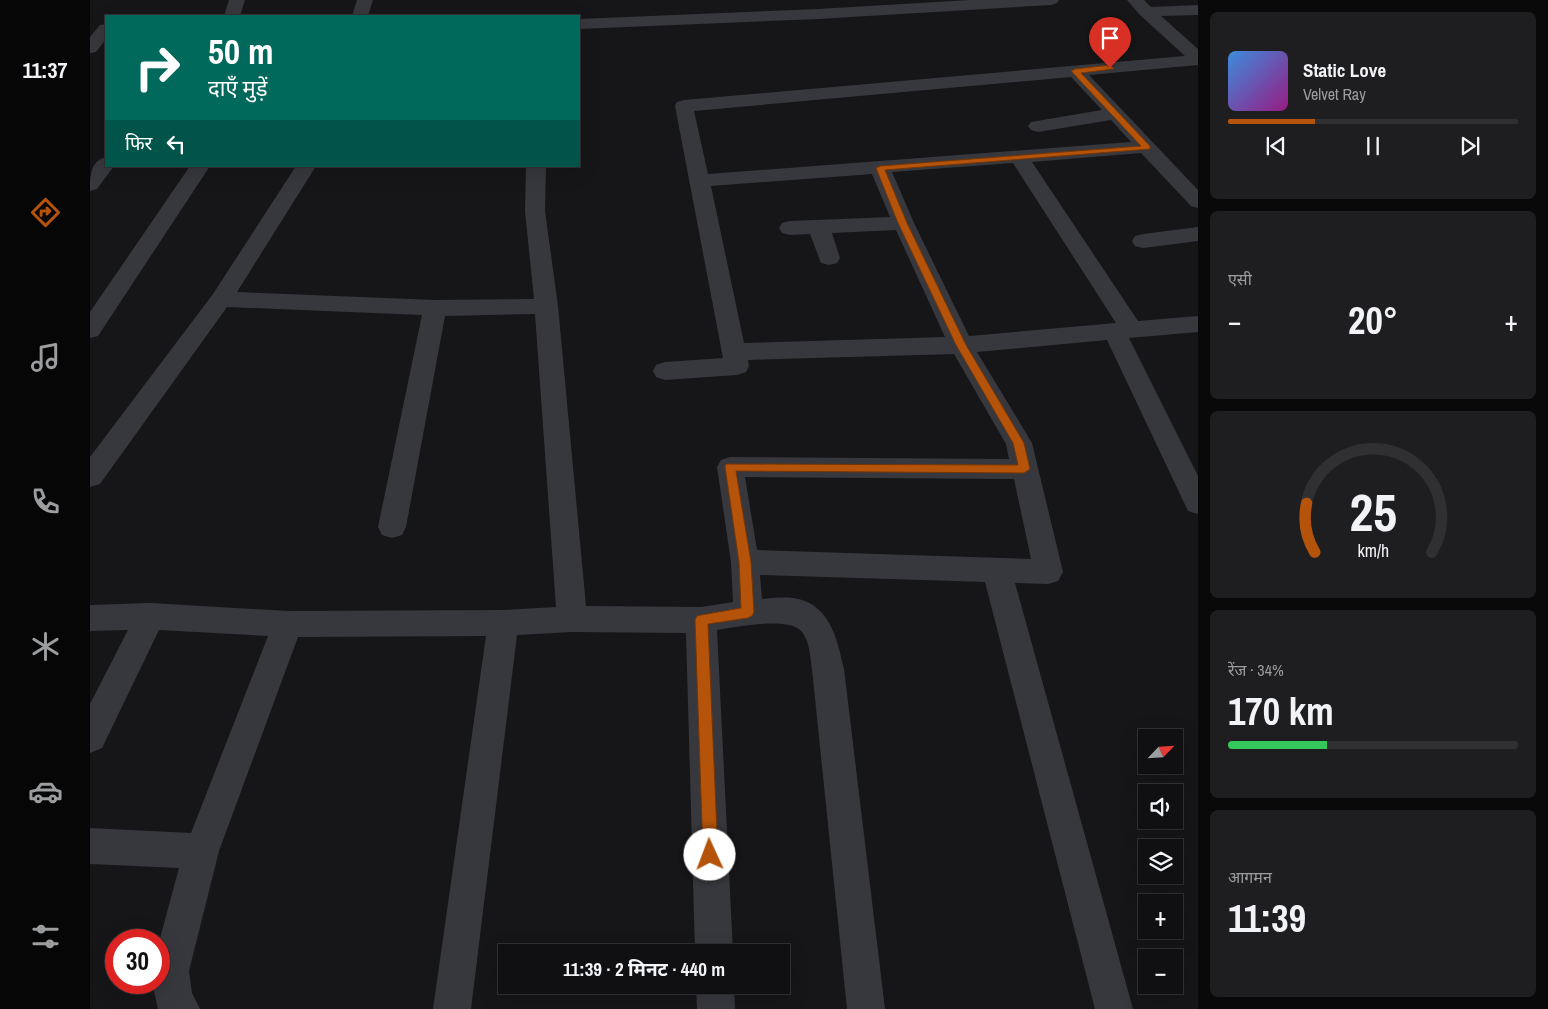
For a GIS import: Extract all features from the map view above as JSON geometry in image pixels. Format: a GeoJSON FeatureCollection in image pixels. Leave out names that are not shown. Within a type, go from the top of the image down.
{"type":"FeatureCollection","features":[{"type":"Feature","properties":{"kind":"street"},"geometry":{"type":"LineString","coordinates":[[232,15],[237,0]]}},
{"type":"Feature","properties":{"kind":"street"},"geometry":{"type":"LineString","coordinates":[[360,15],[365,0]]}},
{"type":"Feature","properties":{"kind":"street"},"geometry":{"type":"LineString","coordinates":[[689,0],[693,19]]}},
{"type":"Feature","properties":{"kind":"street"},"geometry":{"type":"LineString","coordinates":[[580,16],[693,19],[816,7],[1051,0]]}},
{"type":"Feature","properties":{"kind":"street"},"geometry":{"type":"LineString","coordinates":[[1141,6],[1198,10]]}},
{"type":"Feature","properties":{"kind":"street"},"geometry":{"type":"LineString","coordinates":[[1141,6],[1198,59]]}},
{"type":"Feature","properties":{"kind":"street"},"geometry":{"type":"LineString","coordinates":[[90,19],[105,19]]}},
{"type":"Feature","properties":{"kind":"street"},"geometry":{"type":"LineString","coordinates":[[90,48],[105,29]]}},
{"type":"Feature","properties":{"kind":"street"},"geometry":{"type":"LineString","coordinates":[[665,372],[737,366],[684,106],[1198,59]]}},
{"type":"Feature","properties":{"kind":"street"},"geometry":{"type":"LineString","coordinates":[[1075,71],[1198,202]]}},
{"type":"Feature","properties":{"kind":"street"},"geometry":{"type":"LineString","coordinates":[[1038,126],[1115,114]]}},
{"type":"Feature","properties":{"kind":"street"},"geometry":{"type":"LineString","coordinates":[[699,181],[1147,148]]}},
{"type":"Feature","properties":{"kind":"street"},"geometry":{"type":"LineString","coordinates":[[1019,157],[1123,330],[1198,503]]}},
{"type":"Feature","properties":{"kind":"street"},"geometry":{"type":"LineString","coordinates":[[90,185],[105,164]]}},
{"type":"Feature","properties":{"kind":"street"},"geometry":{"type":"LineString","coordinates":[[90,330],[199,167]]}},
{"type":"Feature","properties":{"kind":"street"},"geometry":{"type":"LineString","coordinates":[[90,477],[220,299],[305,167]]}},
{"type":"Feature","properties":{"kind":"street"},"geometry":{"type":"LineString","coordinates":[[536,167],[535,210],[546,306],[572,619]]}},
{"type":"Feature","properties":{"kind":"street"},"geometry":{"type":"LineString","coordinates":[[745,562],[1048,572],[1019,443],[961,345],[903,223],[880,168]]}},
{"type":"Feature","properties":{"kind":"street"},"geometry":{"type":"LineString","coordinates":[[790,228],[903,223]]}},
{"type":"Feature","properties":{"kind":"street"},"geometry":{"type":"LineString","coordinates":[[818,226],[829,258]]}},
{"type":"Feature","properties":{"kind":"street"},"geometry":{"type":"LineString","coordinates":[[1143,241],[1198,234]]}},
{"type":"Feature","properties":{"kind":"street"},"geometry":{"type":"LineString","coordinates":[[220,299],[435,308],[546,306]]}},
{"type":"Feature","properties":{"kind":"street"},"geometry":{"type":"LineString","coordinates":[[392,527],[435,308]]}},
{"type":"Feature","properties":{"kind":"street"},"geometry":{"type":"LineString","coordinates":[[734,352],[961,345],[1198,324]]}},
{"type":"Feature","properties":{"kind":"street"},"geometry":{"type":"LineString","coordinates":[[748,612],[745,562],[730,467],[1024,469]]}},
{"type":"Feature","properties":{"kind":"street"},"geometry":{"type":"LineString","coordinates":[[997,571],[1114,1009]]}},
{"type":"Feature","properties":{"kind":"street"},"geometry":{"type":"LineString","coordinates":[[90,618],[151,616],[288,624],[503,623],[572,619],[701,620],[748,612],[794,611],[812,621],[822,638],[828,669],[866,1009]]}},
{"type":"Feature","properties":{"kind":"street"},"geometry":{"type":"LineString","coordinates":[[90,737],[151,616]]}},
{"type":"Feature","properties":{"kind":"street"},"geometry":{"type":"LineString","coordinates":[[701,620],[714,944]]}},
{"type":"Feature","properties":{"kind":"street"},"geometry":{"type":"LineString","coordinates":[[452,1009],[503,623]]}},
{"type":"Feature","properties":{"kind":"street"},"geometry":{"type":"LineString","coordinates":[[182,1009],[174,1002],[170,971],[200,851],[288,624]]}},
{"type":"Feature","properties":{"kind":"street"},"geometry":{"type":"LineString","coordinates":[[90,846],[200,851]]}},
{"type":"Feature","properties":{"kind":"street"},"geometry":{"type":"LineString","coordinates":[[715,994],[716,1009]]}},
{"type":"Feature","properties":{"kind":"route"},"geometry":{"type":"LineString","coordinates":[[710,855],[701,620],[748,612],[745,562],[730,467],[1024,469],[1019,443],[961,345],[903,223],[880,168],[1147,148],[1075,71],[1110,68]]}}]}
